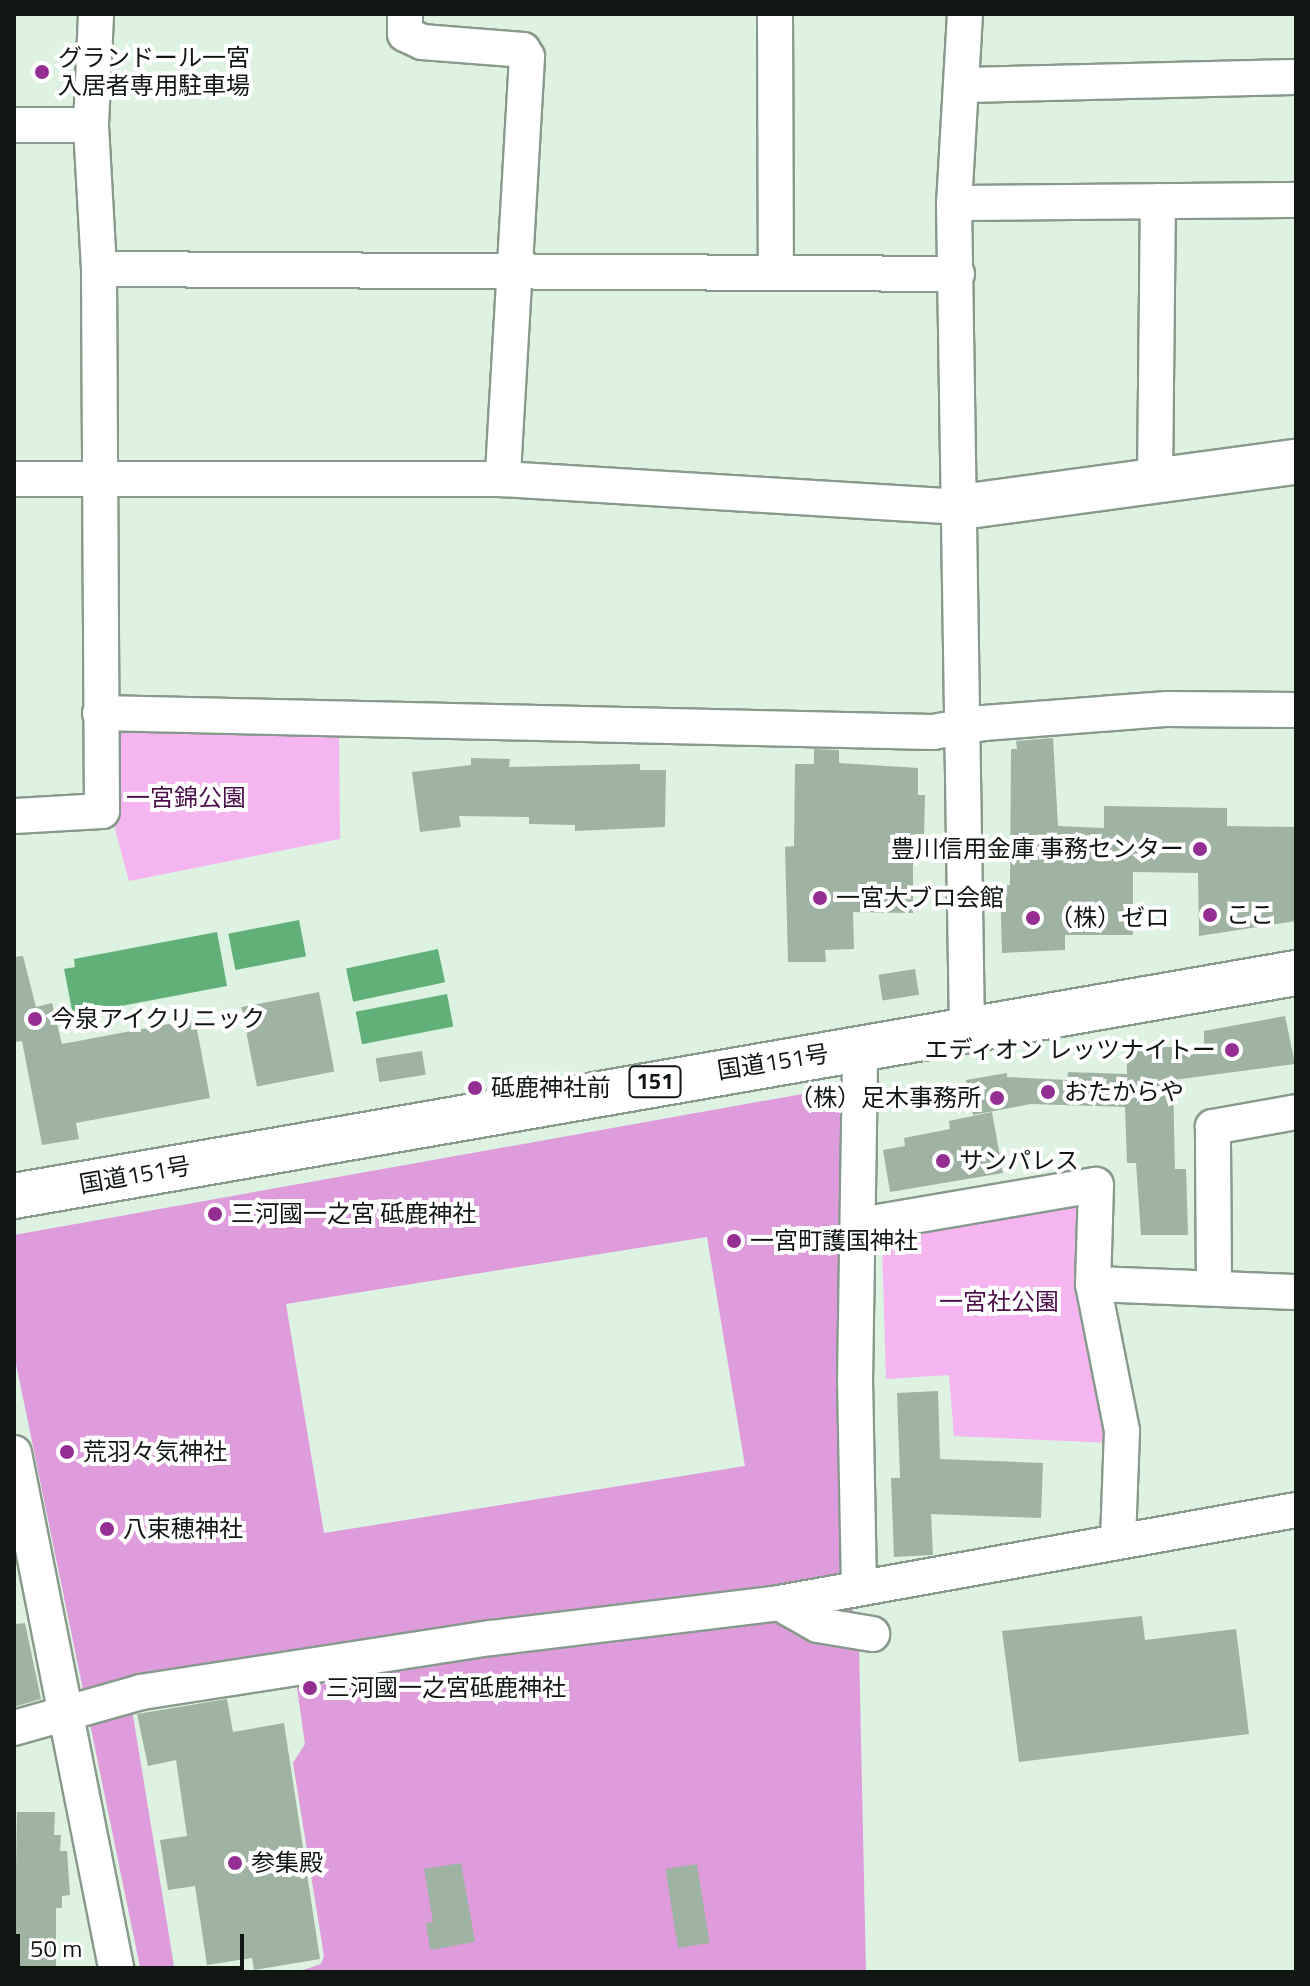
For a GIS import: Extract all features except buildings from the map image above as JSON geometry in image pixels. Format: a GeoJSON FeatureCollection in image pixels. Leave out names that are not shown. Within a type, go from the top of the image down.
{"type":"FeatureCollection","features":[{"type":"Feature","properties":{"kind":"main road"},"geometry":{"type":"LineString","coordinates":[[961,507],[1296,462]]}},
{"type":"Feature","properties":{"kind":"main road","name":"国道151号"},"geometry":{"type":"LineString","coordinates":[[14,1196],[1296,973]]}},
{"type":"Feature","properties":{"kind":"street"},"geometry":{"type":"LineString","coordinates":[[14,816],[102,811],[99,269],[91,125],[96,14]]}},
{"type":"Feature","properties":{"kind":"street"},"geometry":{"type":"LineString","coordinates":[[405,14],[405,34],[422,42],[523,50],[527,57],[503,479]]}},
{"type":"Feature","properties":{"kind":"street"},"geometry":{"type":"LineString","coordinates":[[775,14],[776,270]]}},
{"type":"Feature","properties":{"kind":"street"},"geometry":{"type":"LineString","coordinates":[[965,14],[954,203],[967,1028]]}},
{"type":"Feature","properties":{"kind":"street"},"geometry":{"type":"LineString","coordinates":[[963,85],[1296,77]]}},
{"type":"Feature","properties":{"kind":"street"},"geometry":{"type":"LineString","coordinates":[[14,125],[91,125]]}},
{"type":"Feature","properties":{"kind":"street"},"geometry":{"type":"LineString","coordinates":[[954,203],[1296,200]]}},
{"type":"Feature","properties":{"kind":"street"},"geometry":{"type":"LineString","coordinates":[[1155,481],[1158,201]]}},
{"type":"Feature","properties":{"kind":"street"},"geometry":{"type":"LineString","coordinates":[[99,269],[776,270],[957,274]]}},
{"type":"Feature","properties":{"kind":"street"},"geometry":{"type":"LineString","coordinates":[[14,479],[503,479],[961,507]]}},
{"type":"Feature","properties":{"kind":"street"},"geometry":{"type":"LineString","coordinates":[[100,713],[933,732],[1167,709],[1296,710]]}},
{"type":"Feature","properties":{"kind":"street"},"geometry":{"type":"LineString","coordinates":[[859,1587],[855,1382],[861,1225],[860,1047]]}},
{"type":"Feature","properties":{"kind":"street"},"geometry":{"type":"LineString","coordinates":[[1214,1286],[1213,1127],[1296,1112]]}},
{"type":"Feature","properties":{"kind":"street"},"geometry":{"type":"LineString","coordinates":[[861,1225],[1096,1185],[1093,1284],[1122,1431],[1118,1541]]}},
{"type":"Feature","properties":{"kind":"street"},"geometry":{"type":"LineString","coordinates":[[1093,1284],[1214,1286],[1296,1292]]}},
{"type":"Feature","properties":{"kind":"street"},"geometry":{"type":"LineString","coordinates":[[14,1453],[117,1972]]}},
{"type":"Feature","properties":{"kind":"street"},"geometry":{"type":"LineString","coordinates":[[14,1728],[141,1692],[323,1663],[779,1603],[1296,1510]]}},
{"type":"Feature","properties":{"kind":"street"},"geometry":{"type":"LineString","coordinates":[[779,1603],[818,1625],[872,1634]]}},
{"type":"Feature","properties":{"kind":"green space","name":"一宮錦公園"},"geometry":{"type":"Polygon","coordinates":[[[124,728],[339,731],[340,839],[129,881],[115,829],[115,735],[124,728]]]}},
{"type":"Feature","properties":{"kind":"green space","name":"一宮社公園"},"geometry":{"type":"Polygon","coordinates":[[[1077,1198],[1085,1209],[1112,1443],[954,1436],[949,1375],[886,1379],[882,1242],[888,1232],[1077,1198]]]}},
{"type":"Feature","properties":{"kind":"shaded area"},"geometry":{"type":"Polygon","coordinates":[[[299,920],[306,956],[235,970],[228,934],[299,920]]]}},
{"type":"Feature","properties":{"kind":"shaded area"},"geometry":{"type":"Polygon","coordinates":[[[217,932],[227,986],[73,1015],[64,969],[75,967],[74,959],[217,932]]]}},
{"type":"Feature","properties":{"kind":"shaded area"},"geometry":{"type":"Polygon","coordinates":[[[438,949],[445,982],[353,1002],[346,969],[438,949]]]}},
{"type":"Feature","properties":{"kind":"shaded area"},"geometry":{"type":"Polygon","coordinates":[[[447,994],[453,1026],[362,1044],[356,1012],[447,994]]]}},
{"type":"Feature","properties":{"kind":"shaded area"},"geometry":{"type":"Polygon","coordinates":[[[819,1091],[835,1096],[845,1110],[847,1577],[859,1645],[866,1972],[297,1972],[321,1964],[324,1956],[293,1763],[305,1744],[294,1667],[129,1691],[175,1972],[141,1972],[14,1354],[14,1235],[819,1091]],[[707,1237],[286,1304],[324,1533],[745,1466],[707,1237]]]}},
{"type":"Feature","properties":{"kind":"place","name":"グランドール一宮 入居者専用駐車場"},"geometry":{"type":"Point","coordinates":[42,72]}},
{"type":"Feature","properties":{"kind":"place","name":"豊川信用金庫 事務センター"},"geometry":{"type":"Point","coordinates":[1200,849]}},
{"type":"Feature","properties":{"kind":"place","name":"一宮大ブロ会館"},"geometry":{"type":"Point","coordinates":[820,898]}},
{"type":"Feature","properties":{"kind":"place","name":"ここ"},"geometry":{"type":"Point","coordinates":[1210,915]}},
{"type":"Feature","properties":{"kind":"place","name":"（株）ゼロ"},"geometry":{"type":"Point","coordinates":[1033,918]}},
{"type":"Feature","properties":{"kind":"place","name":"今泉アイクリニック"},"geometry":{"type":"Point","coordinates":[35,1019]}},
{"type":"Feature","properties":{"kind":"place","name":"エディオン レッツナイトー"},"geometry":{"type":"Point","coordinates":[1232,1050]}},
{"type":"Feature","properties":{"kind":"place","name":"砥鹿神社前"},"geometry":{"type":"Point","coordinates":[475,1088]}},
{"type":"Feature","properties":{"kind":"place","name":"おたからや"},"geometry":{"type":"Point","coordinates":[1048,1092]}},
{"type":"Feature","properties":{"kind":"place","name":"（株）足木事務所"},"geometry":{"type":"Point","coordinates":[997,1098]}},
{"type":"Feature","properties":{"kind":"place","name":"サンパレス"},"geometry":{"type":"Point","coordinates":[943,1161]}},
{"type":"Feature","properties":{"kind":"place","name":"三河國一之宮 砥鹿神社"},"geometry":{"type":"Point","coordinates":[215,1214]}},
{"type":"Feature","properties":{"kind":"place","name":"一宮町護国神社"},"geometry":{"type":"Point","coordinates":[734,1241]}},
{"type":"Feature","properties":{"kind":"place","name":"荒羽々気神社"},"geometry":{"type":"Point","coordinates":[67,1452]}},
{"type":"Feature","properties":{"kind":"place","name":"八束穂神社"},"geometry":{"type":"Point","coordinates":[107,1529]}},
{"type":"Feature","properties":{"kind":"place","name":"三河國一之宮砥鹿神社"},"geometry":{"type":"Point","coordinates":[310,1688]}},
{"type":"Feature","properties":{"kind":"place","name":"参集殿"},"geometry":{"type":"Point","coordinates":[235,1863]}}]}
